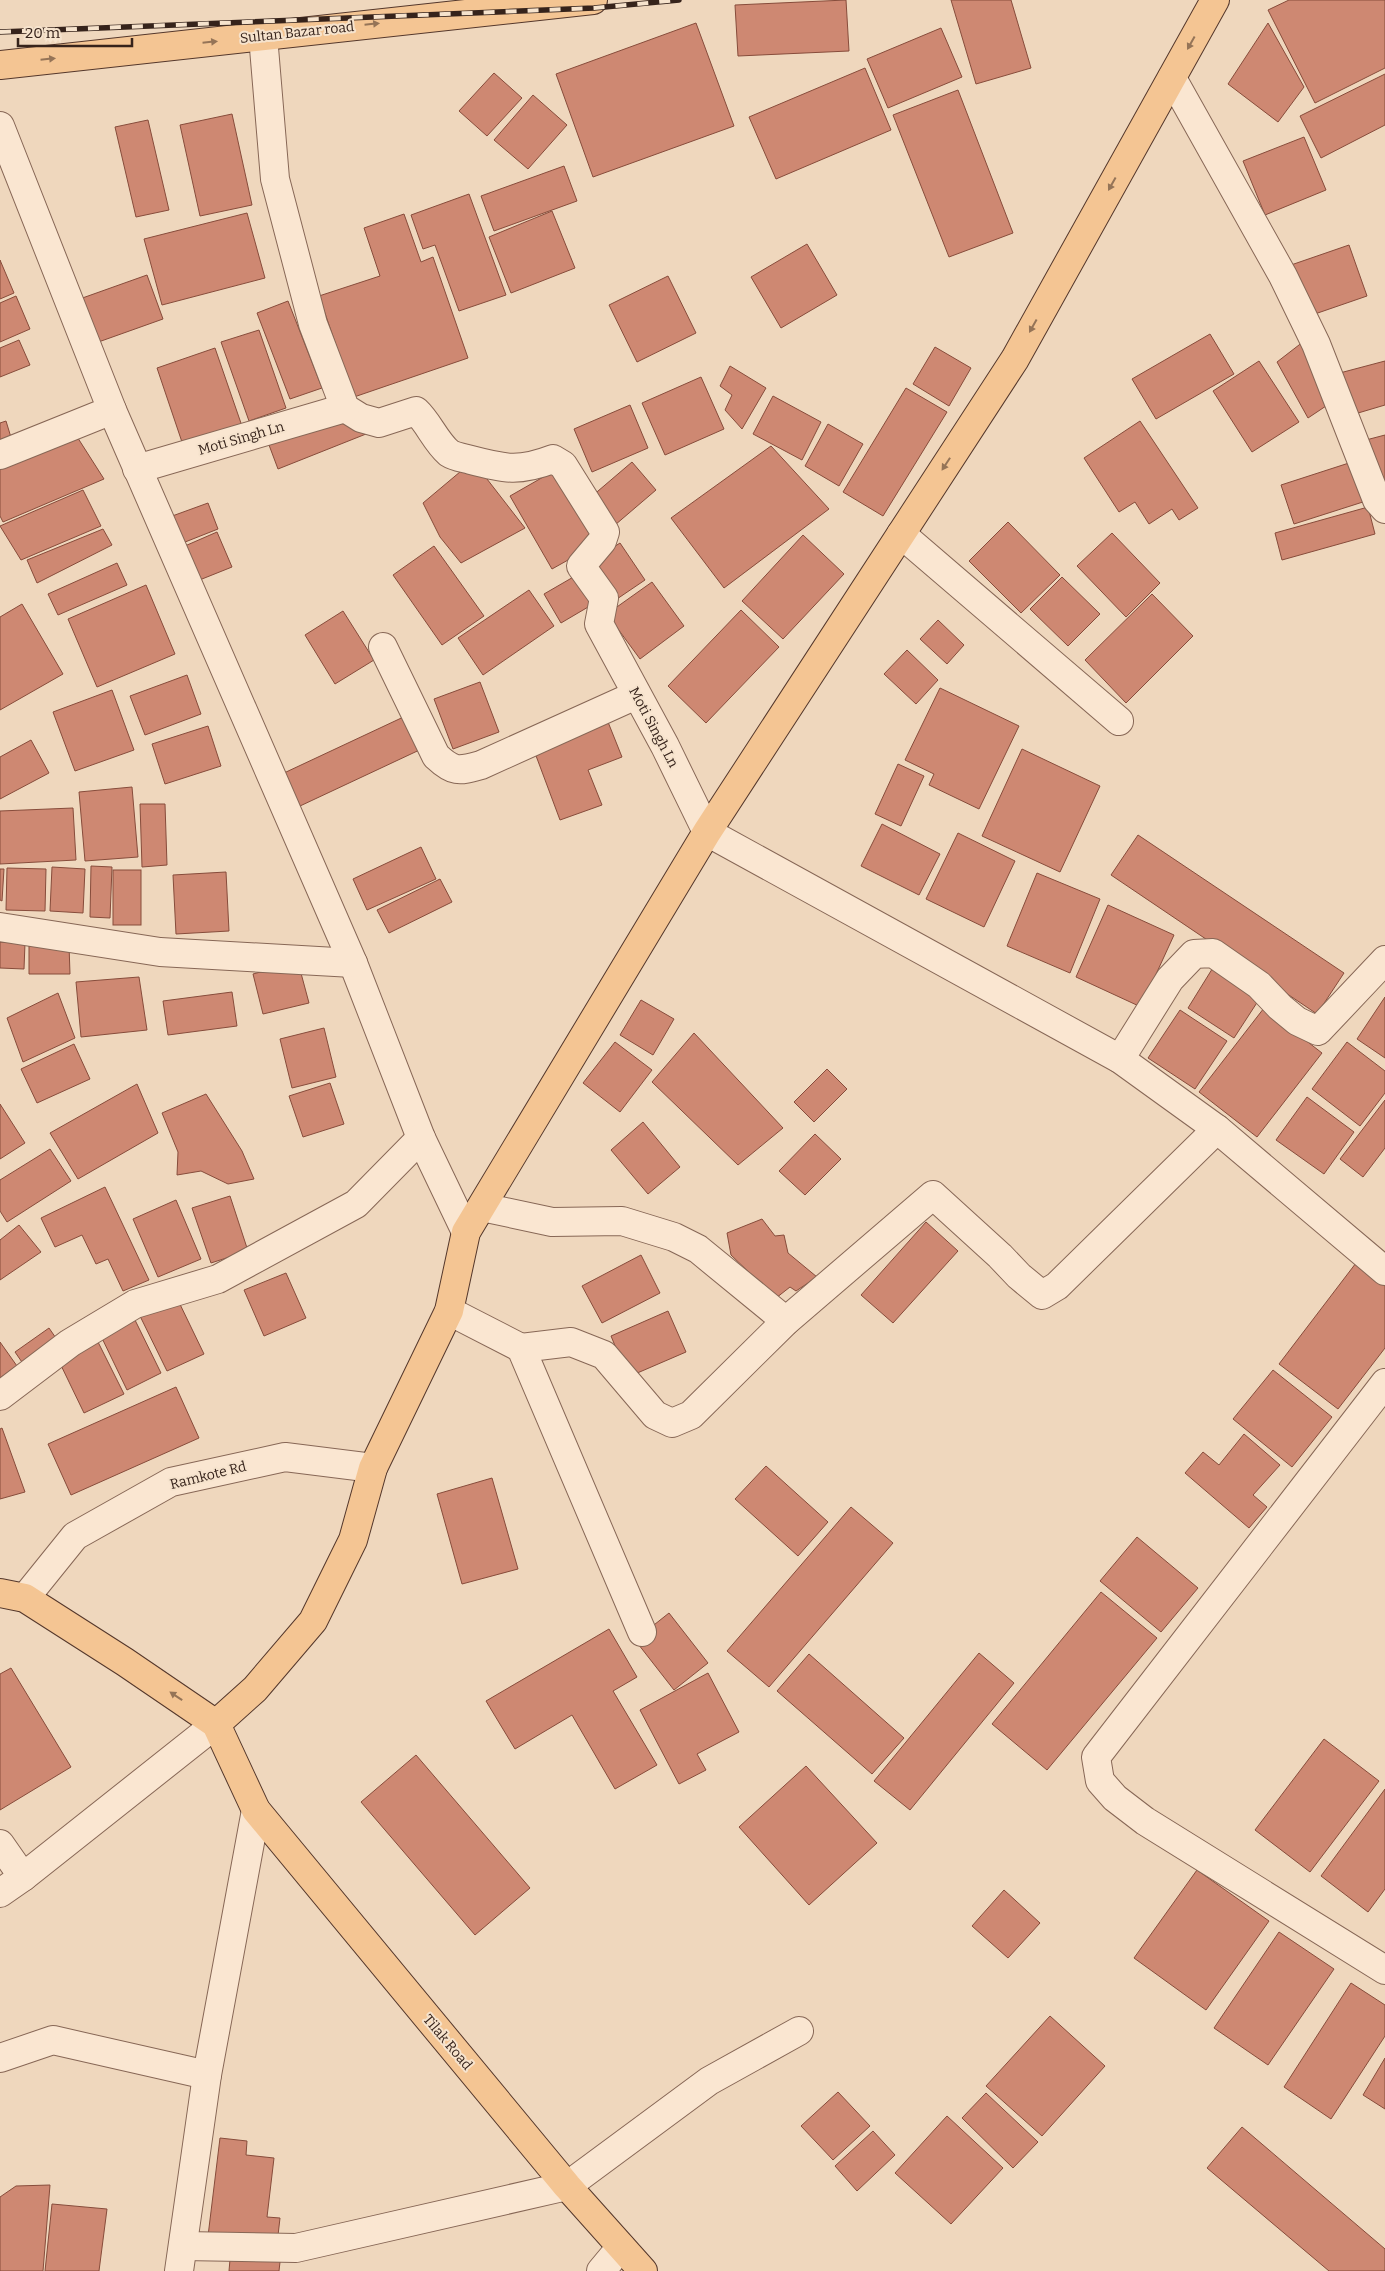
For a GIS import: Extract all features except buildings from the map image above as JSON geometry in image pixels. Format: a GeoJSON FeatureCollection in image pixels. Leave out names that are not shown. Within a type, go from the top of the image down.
{"type":"FeatureCollection","features":[{"type":"Feature","properties":{"kind":"main road","name":"Sultan Bazar road"},"geometry":{"type":"LineString","coordinates":[[0,65],[263,36],[516,4],[594,0]]}},
{"type":"Feature","properties":{"kind":"main road"},"geometry":{"type":"LineString","coordinates":[[12,1596],[125,1662],[216,1724],[255,1689],[314,1621],[353,1540],[373,1468],[449,1311],[466,1232],[707,832],[1015,359],[1215,0]]}},
{"type":"Feature","properties":{"kind":"main road","name":"Tilak Road"},"geometry":{"type":"LineString","coordinates":[[216,1724],[256,1810],[567,2186],[643,2271]]}},
{"type":"Feature","properties":{"kind":"street"},"geometry":{"type":"LineString","coordinates":[[263,36],[275,179],[313,324],[345,408]]}},
{"type":"Feature","properties":{"kind":"street"},"geometry":{"type":"LineString","coordinates":[[1172,78],[1291,293],[1316,344],[1377,500],[1385,509]]}},
{"type":"Feature","properties":{"kind":"street"},"geometry":{"type":"LineString","coordinates":[[0,126],[112,410],[353,962],[421,1138],[466,1232]]}},
{"type":"Feature","properties":{"kind":"street","name":"Moti Singh Ln"},"geometry":{"type":"LineString","coordinates":[[137,469],[345,408],[360,418],[379,423],[416,411],[436,439],[451,455],[506,469],[526,468],[553,459],[563,465],[605,532],[602,541],[581,566],[604,598],[599,624],[665,746],[707,832]]}},
{"type":"Feature","properties":{"kind":"street"},"geometry":{"type":"LineString","coordinates":[[0,456],[112,410]]}},
{"type":"Feature","properties":{"kind":"street"},"geometry":{"type":"LineString","coordinates":[[901,534],[1119,721]]}},
{"type":"Feature","properties":{"kind":"street"},"geometry":{"type":"LineString","coordinates":[[383,647],[436,756],[446,765],[459,771],[481,765],[636,695]]}},
{"type":"Feature","properties":{"kind":"street"},"geometry":{"type":"LineString","coordinates":[[707,832],[1120,1059],[1217,1130],[1385,1271]]}},
{"type":"Feature","properties":{"kind":"street"},"geometry":{"type":"LineString","coordinates":[[0,927],[160,952],[353,962]]}},
{"type":"Feature","properties":{"kind":"street"},"geometry":{"type":"LineString","coordinates":[[1120,1059],[1170,979],[1194,954],[1213,953],[1259,985],[1297,1021],[1318,1032],[1385,960]]}},
{"type":"Feature","properties":{"kind":"street"},"geometry":{"type":"LineString","coordinates":[[449,1311],[520,1348],[571,1342],[604,1355],[655,1415],[672,1424],[691,1415],[786,1320],[933,1195],[1000,1256],[1019,1276],[1042,1294],[1057,1286],[1217,1130]]}},
{"type":"Feature","properties":{"kind":"street"},"geometry":{"type":"LineString","coordinates":[[0,1396],[70,1342],[135,1304],[218,1279],[356,1204],[421,1138]]}},
{"type":"Feature","properties":{"kind":"street"},"geometry":{"type":"LineString","coordinates":[[482,1207],[552,1222],[622,1221],[674,1237],[698,1249],[786,1320]]}},
{"type":"Feature","properties":{"kind":"street"},"geometry":{"type":"LineString","coordinates":[[520,1348],[642,1632]]}},
{"type":"Feature","properties":{"kind":"street"},"geometry":{"type":"LineString","coordinates":[[1385,1383],[1096,1757],[1100,1781],[1115,1798],[1145,1821],[1385,1970]]}},
{"type":"Feature","properties":{"kind":"street","name":"Ramkote Rd"},"geometry":{"type":"LineString","coordinates":[[12,1596],[75,1536],[172,1482],[285,1457],[373,1468]]}},
{"type":"Feature","properties":{"kind":"street"},"geometry":{"type":"LineString","coordinates":[[0,1893],[23,1877],[216,1724]]}},
{"type":"Feature","properties":{"kind":"street"},"geometry":{"type":"LineString","coordinates":[[256,1810],[207,2075],[181,2258],[296,2248],[567,2186],[709,2081],[799,2031]]}},
{"type":"Feature","properties":{"kind":"street"},"geometry":{"type":"LineString","coordinates":[[0,1844],[23,1877]]}},
{"type":"Feature","properties":{"kind":"street"},"geometry":{"type":"LineString","coordinates":[[0,2058],[54,2040],[207,2075]]}},
{"type":"Feature","properties":{"kind":"street"},"geometry":{"type":"LineString","coordinates":[[601,2271],[621,2246]]}},
{"type":"Feature","properties":{"kind":"railway"},"geometry":{"type":"LineString","coordinates":[[0,32],[594,8],[679,0]]}}]}
